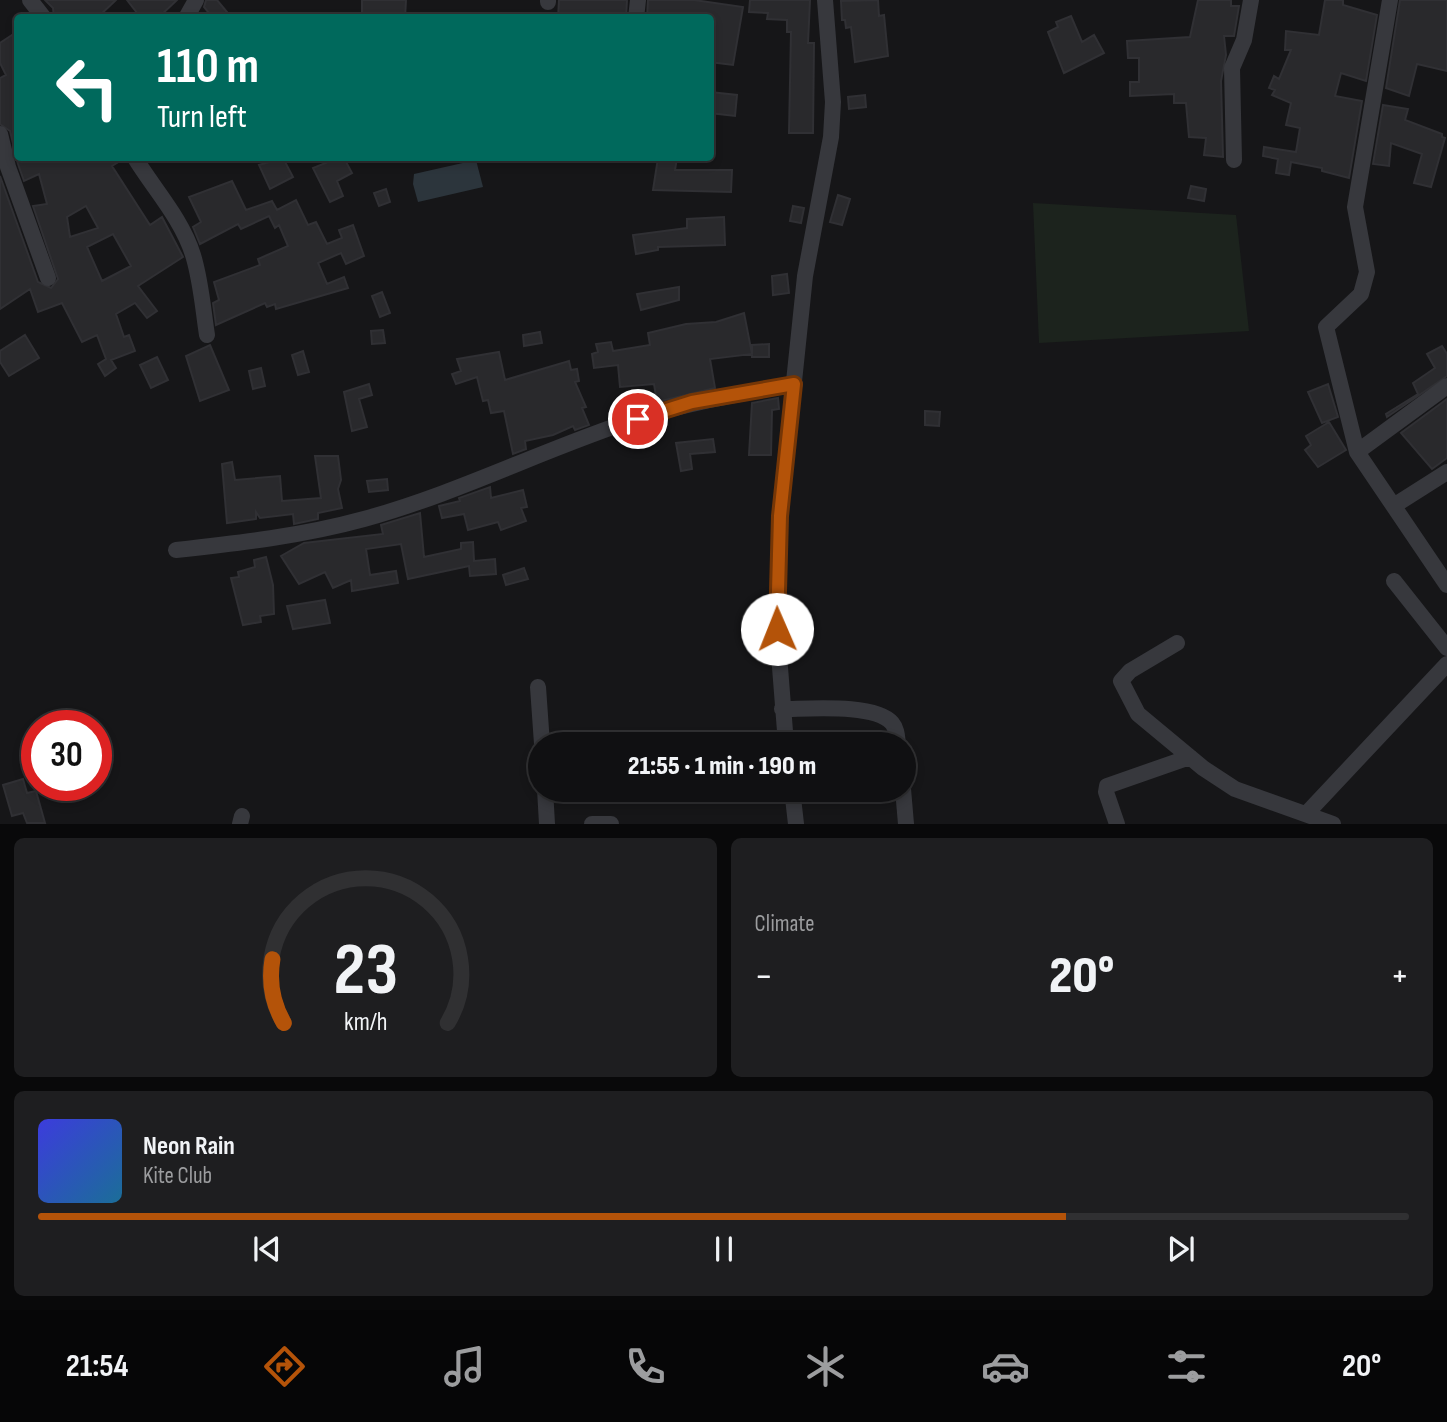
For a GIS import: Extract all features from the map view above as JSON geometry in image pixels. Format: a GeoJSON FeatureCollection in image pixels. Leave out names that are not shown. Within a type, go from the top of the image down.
{"type":"FeatureCollection","features":[{"type":"Feature","properties":{"kind":"street"},"geometry":{"type":"LineString","coordinates":[[30,0],[41,14]]}},
{"type":"Feature","properties":{"kind":"street"},"geometry":{"type":"LineString","coordinates":[[785,732],[776,603],[780,516],[805,276],[831,137],[833,102],[825,0]]}},
{"type":"Feature","properties":{"kind":"street"},"geometry":{"type":"LineString","coordinates":[[1234,160],[1232,68],[1244,40],[1251,0]]}},
{"type":"Feature","properties":{"kind":"street"},"geometry":{"type":"LineString","coordinates":[[1390,0],[1355,207],[1367,272],[1361,294],[1326,327],[1357,452],[1447,585]]}},
{"type":"Feature","properties":{"kind":"street"},"geometry":{"type":"LineString","coordinates":[[0,134],[8,167],[48,278]]}},
{"type":"Feature","properties":{"kind":"street"},"geometry":{"type":"LineString","coordinates":[[137,161],[164,200],[193,255],[208,335]]}},
{"type":"Feature","properties":{"kind":"street"},"geometry":{"type":"LineString","coordinates":[[176,550],[296,536],[364,519],[431,499],[638,419],[692,402],[794,384]]}},
{"type":"Feature","properties":{"kind":"street"},"geometry":{"type":"LineString","coordinates":[[1357,452],[1447,386]]}},
{"type":"Feature","properties":{"kind":"street"},"geometry":{"type":"LineString","coordinates":[[1395,505],[1447,472]]}},
{"type":"Feature","properties":{"kind":"street"},"geometry":{"type":"LineString","coordinates":[[1394,581],[1447,648]]}},
{"type":"Feature","properties":{"kind":"street"},"geometry":{"type":"LineString","coordinates":[[1177,643],[1130,671],[1121,681],[1138,714],[1190,757],[1236,789],[1308,812],[1333,824]]}},
{"type":"Feature","properties":{"kind":"street"},"geometry":{"type":"LineString","coordinates":[[1308,812],[1447,664]]}},
{"type":"Feature","properties":{"kind":"street"},"geometry":{"type":"LineString","coordinates":[[538,687],[541,732]]}},
{"type":"Feature","properties":{"kind":"street"},"geometry":{"type":"LineString","coordinates":[[782,709],[869,712],[891,721],[896,732]]}},
{"type":"Feature","properties":{"kind":"street"},"geometry":{"type":"LineString","coordinates":[[1116,824],[1106,792],[1107,786],[1190,757]]}},
{"type":"Feature","properties":{"kind":"street"},"geometry":{"type":"LineString","coordinates":[[546,802],[547,824]]}},
{"type":"Feature","properties":{"kind":"street"},"geometry":{"type":"LineString","coordinates":[[793,802],[796,824]]}},
{"type":"Feature","properties":{"kind":"street"},"geometry":{"type":"LineString","coordinates":[[904,802],[906,824]]}},
{"type":"Feature","properties":{"kind":"street"},"geometry":{"type":"LineString","coordinates":[[592,824],[611,824]]}},
{"type":"Feature","properties":{"kind":"shaded area"},"geometry":{"type":"Polygon","coordinates":[[[476,161],[483,187],[418,202],[413,184],[414,174],[476,161]]]}},
{"type":"Feature","properties":{"kind":"shaded area"},"geometry":{"type":"Polygon","coordinates":[[[1033,203],[1236,215],[1249,331],[1039,343],[1033,203]]]}},
{"type":"Feature","properties":{"kind":"building"},"geometry":{"type":"Polygon","coordinates":[[[45,0],[116,0],[101,14],[54,14],[53,8],[45,0]]]}},
{"type":"Feature","properties":{"kind":"building"},"geometry":{"type":"Polygon","coordinates":[[[127,0],[177,0],[162,14],[138,14],[127,0]]]}},
{"type":"Feature","properties":{"kind":"building"},"geometry":{"type":"Polygon","coordinates":[[[206,0],[217,0],[229,14],[210,14],[204,7],[206,0]]]}},
{"type":"Feature","properties":{"kind":"building"},"geometry":{"type":"Polygon","coordinates":[[[362,0],[406,0],[405,14],[362,14],[362,0]]]}},
{"type":"Feature","properties":{"kind":"building"},"geometry":{"type":"Polygon","coordinates":[[[559,0],[627,0],[626,14],[558,14],[559,0]]]}},
{"type":"Feature","properties":{"kind":"building"},"geometry":{"type":"Polygon","coordinates":[[[648,0],[694,0],[743,7],[733,65],[714,63],[714,14],[647,14],[648,0]]]}},
{"type":"Feature","properties":{"kind":"building"},"geometry":{"type":"Polygon","coordinates":[[[750,0],[810,0],[808,43],[814,43],[813,133],[789,133],[791,32],[787,32],[787,20],[767,19],[768,13],[749,12],[750,0]]]}},
{"type":"Feature","properties":{"kind":"building"},"geometry":{"type":"Polygon","coordinates":[[[878,0],[879,16],[884,15],[888,56],[855,62],[851,27],[846,28],[845,20],[842,20],[841,1],[878,0]]]}},
{"type":"Feature","properties":{"kind":"building"},"geometry":{"type":"Polygon","coordinates":[[[1198,0],[1231,0],[1231,6],[1239,6],[1234,36],[1224,36],[1226,55],[1221,81],[1223,157],[1204,155],[1206,138],[1189,137],[1186,103],[1174,103],[1174,94],[1130,96],[1130,82],[1139,82],[1139,58],[1128,58],[1127,41],[1190,37],[1198,0]]]}},
{"type":"Feature","properties":{"kind":"building"},"geometry":{"type":"Polygon","coordinates":[[[1325,0],[1343,0],[1343,5],[1377,15],[1366,81],[1341,73],[1335,96],[1362,101],[1349,178],[1322,171],[1322,168],[1291,162],[1289,175],[1276,173],[1278,159],[1263,156],[1264,147],[1296,152],[1300,128],[1286,125],[1291,103],[1272,95],[1275,90],[1269,88],[1274,76],[1279,79],[1291,50],[1285,50],[1286,31],[1319,35],[1325,0]]]}},
{"type":"Feature","properties":{"kind":"building"},"geometry":{"type":"Polygon","coordinates":[[[1400,0],[1447,0],[1447,71],[1417,64],[1409,96],[1386,88],[1400,0]]]}},
{"type":"Feature","properties":{"kind":"building"},"geometry":{"type":"Polygon","coordinates":[[[1071,16],[1082,42],[1094,35],[1104,53],[1064,73],[1048,32],[1058,27],[1056,22],[1071,16]]]}},
{"type":"Feature","properties":{"kind":"building"},"geometry":{"type":"Polygon","coordinates":[[[14,34],[14,148],[10,131],[0,124],[0,78],[6,75],[0,63],[0,43],[14,34]]]}},
{"type":"Feature","properties":{"kind":"building"},"geometry":{"type":"Polygon","coordinates":[[[714,92],[737,95],[735,116],[714,113],[714,92]]]}},
{"type":"Feature","properties":{"kind":"building"},"geometry":{"type":"Polygon","coordinates":[[[865,95],[866,107],[849,109],[848,97],[865,95]]]}},
{"type":"Feature","properties":{"kind":"building"},"geometry":{"type":"Polygon","coordinates":[[[1383,105],[1408,109],[1405,120],[1442,134],[1445,138],[1431,187],[1414,183],[1422,154],[1391,143],[1389,166],[1373,164],[1383,105]]]}},
{"type":"Feature","properties":{"kind":"building"},"geometry":{"type":"Polygon","coordinates":[[[17,161],[120,161],[112,166],[150,225],[162,217],[183,257],[138,286],[157,311],[147,318],[135,303],[116,314],[124,337],[129,335],[135,351],[111,360],[116,368],[105,376],[98,364],[106,359],[97,335],[82,342],[62,303],[38,312],[30,289],[0,309],[0,176],[38,282],[51,288],[58,279],[33,206],[47,204],[39,174],[24,181],[17,161]],[[86,206],[67,217],[70,237],[98,228],[86,206]],[[113,234],[87,247],[102,281],[131,266],[113,234]]]}},
{"type":"Feature","properties":{"kind":"building"},"geometry":{"type":"Polygon","coordinates":[[[285,161],[293,177],[270,189],[259,165],[285,161]]]}},
{"type":"Feature","properties":{"kind":"building"},"geometry":{"type":"Polygon","coordinates":[[[330,161],[346,161],[352,173],[337,181],[343,196],[330,202],[313,168],[330,161]]]}},
{"type":"Feature","properties":{"kind":"building"},"geometry":{"type":"Polygon","coordinates":[[[658,161],[676,161],[675,170],[732,170],[731,192],[653,190],[658,161]]]}},
{"type":"Feature","properties":{"kind":"building"},"geometry":{"type":"Polygon","coordinates":[[[232,181],[246,210],[272,201],[277,210],[296,200],[308,225],[316,222],[327,244],[342,238],[339,230],[353,225],[364,256],[346,264],[341,253],[318,263],[327,284],[344,277],[348,288],[276,309],[275,304],[267,307],[265,303],[216,325],[213,303],[219,300],[214,282],[260,265],[258,259],[288,246],[279,225],[275,228],[269,216],[241,229],[238,224],[200,244],[193,227],[201,222],[189,197],[232,181]]]}},
{"type":"Feature","properties":{"kind":"building"},"geometry":{"type":"Polygon","coordinates":[[[1191,186],[1206,189],[1204,201],[1188,198],[1191,186]]]}},
{"type":"Feature","properties":{"kind":"building"},"geometry":{"type":"Polygon","coordinates":[[[386,189],[390,202],[379,206],[374,193],[386,189]]]}},
{"type":"Feature","properties":{"kind":"building"},"geometry":{"type":"Polygon","coordinates":[[[838,195],[850,199],[842,225],[830,222],[838,195]]]}},
{"type":"Feature","properties":{"kind":"building"},"geometry":{"type":"Polygon","coordinates":[[[793,206],[804,208],[801,223],[790,221],[793,206]]]}},
{"type":"Feature","properties":{"kind":"building"},"geometry":{"type":"Polygon","coordinates":[[[724,217],[725,245],[658,247],[658,250],[636,254],[633,235],[687,228],[687,219],[724,217]]]}},
{"type":"Feature","properties":{"kind":"building"},"geometry":{"type":"Polygon","coordinates":[[[787,274],[789,293],[773,295],[772,276],[787,274]]]}},
{"type":"Feature","properties":{"kind":"building"},"geometry":{"type":"Polygon","coordinates":[[[679,287],[679,300],[641,310],[637,294],[679,287]]]}},
{"type":"Feature","properties":{"kind":"building"},"geometry":{"type":"Polygon","coordinates":[[[382,292],[390,313],[380,317],[372,296],[382,292]]]}},
{"type":"Feature","properties":{"kind":"building"},"geometry":{"type":"Polygon","coordinates":[[[744,313],[752,354],[710,359],[715,388],[657,402],[654,384],[620,387],[618,365],[594,368],[592,354],[598,352],[596,344],[611,342],[613,351],[650,345],[648,333],[686,324],[716,322],[744,313]]]}},
{"type":"Feature","properties":{"kind":"building"},"geometry":{"type":"Polygon","coordinates":[[[383,330],[385,343],[372,344],[371,331],[383,330]]]}},
{"type":"Feature","properties":{"kind":"building"},"geometry":{"type":"Polygon","coordinates":[[[540,332],[542,343],[524,346],[523,335],[540,332]]]}},
{"type":"Feature","properties":{"kind":"building"},"geometry":{"type":"Polygon","coordinates":[[[25,335],[39,358],[9,376],[0,362],[0,351],[25,335]]]}},
{"type":"Feature","properties":{"kind":"building"},"geometry":{"type":"Polygon","coordinates":[[[769,344],[769,357],[752,357],[752,345],[769,344]]]}},
{"type":"Feature","properties":{"kind":"building"},"geometry":{"type":"Polygon","coordinates":[[[210,345],[229,390],[200,401],[186,356],[210,345]]]}},
{"type":"Feature","properties":{"kind":"building"},"geometry":{"type":"Polygon","coordinates":[[[1442,346],[1447,354],[1447,376],[1387,417],[1386,414],[1418,394],[1413,383],[1435,368],[1427,354],[1442,346]]]}},
{"type":"Feature","properties":{"kind":"building"},"geometry":{"type":"Polygon","coordinates":[[[303,351],[309,372],[298,375],[292,355],[303,351]]]}},
{"type":"Feature","properties":{"kind":"building"},"geometry":{"type":"Polygon","coordinates":[[[499,352],[505,380],[569,361],[571,370],[577,369],[579,381],[575,382],[586,407],[582,408],[589,425],[575,430],[573,426],[553,435],[525,441],[526,449],[513,454],[504,411],[491,413],[488,400],[483,401],[477,377],[456,384],[452,374],[461,371],[457,359],[499,352]]]}},
{"type":"Feature","properties":{"kind":"building"},"geometry":{"type":"Polygon","coordinates":[[[157,357],[168,380],[151,388],[140,365],[157,357]]]}},
{"type":"Feature","properties":{"kind":"building"},"geometry":{"type":"Polygon","coordinates":[[[261,368],[265,386],[253,389],[249,371],[261,368]]]}},
{"type":"Feature","properties":{"kind":"building"},"geometry":{"type":"Polygon","coordinates":[[[369,384],[372,395],[359,399],[367,427],[352,431],[344,392],[369,384]]]}},
{"type":"Feature","properties":{"kind":"building"},"geometry":{"type":"Polygon","coordinates":[[[1328,384],[1338,417],[1322,423],[1308,392],[1328,384]]]}},
{"type":"Feature","properties":{"kind":"building"},"geometry":{"type":"Polygon","coordinates":[[[778,398],[779,409],[772,410],[771,455],[749,455],[752,403],[778,398]]]}},
{"type":"Feature","properties":{"kind":"building"},"geometry":{"type":"Polygon","coordinates":[[[1447,399],[1447,458],[1432,469],[1401,433],[1447,399]]]}},
{"type":"Feature","properties":{"kind":"building"},"geometry":{"type":"Polygon","coordinates":[[[925,411],[940,412],[939,426],[925,425],[925,411]]]}},
{"type":"Feature","properties":{"kind":"building"},"geometry":{"type":"Polygon","coordinates":[[[1329,422],[1346,450],[1318,467],[1305,450],[1311,445],[1306,436],[1329,422]]]}},
{"type":"Feature","properties":{"kind":"building"},"geometry":{"type":"Polygon","coordinates":[[[713,439],[715,452],[690,454],[692,469],[681,471],[676,443],[713,439]]]}},
{"type":"Feature","properties":{"kind":"building"},"geometry":{"type":"Polygon","coordinates":[[[315,456],[338,456],[341,480],[338,489],[342,508],[318,513],[318,519],[294,524],[293,514],[260,518],[256,512],[256,519],[227,523],[222,464],[232,462],[235,480],[280,476],[282,501],[321,498],[315,456]]]}},
{"type":"Feature","properties":{"kind":"building"},"geometry":{"type":"Polygon","coordinates":[[[387,479],[388,490],[369,492],[367,481],[387,479]]]}},
{"type":"Feature","properties":{"kind":"building"},"geometry":{"type":"Polygon","coordinates":[[[490,487],[491,498],[523,490],[527,507],[521,508],[526,521],[501,530],[498,522],[468,530],[464,514],[442,518],[439,506],[460,501],[459,498],[490,487]]]}},
{"type":"Feature","properties":{"kind":"building"},"geometry":{"type":"Polygon","coordinates":[[[420,513],[424,557],[461,549],[461,543],[473,542],[474,561],[495,559],[496,574],[470,576],[469,566],[408,579],[401,544],[366,549],[370,575],[396,571],[398,583],[352,591],[351,580],[333,588],[325,572],[299,584],[281,556],[304,543],[383,534],[381,525],[420,513]]]}},
{"type":"Feature","properties":{"kind":"building"},"geometry":{"type":"Polygon","coordinates":[[[266,557],[273,585],[274,614],[260,616],[261,622],[243,625],[231,578],[239,577],[238,572],[255,567],[254,560],[266,557]]]}},
{"type":"Feature","properties":{"kind":"building"},"geometry":{"type":"Polygon","coordinates":[[[524,568],[528,579],[506,585],[503,575],[524,568]]]}},
{"type":"Feature","properties":{"kind":"building"},"geometry":{"type":"Polygon","coordinates":[[[325,600],[330,623],[293,629],[287,606],[325,600]]]}},
{"type":"Feature","properties":{"kind":"building"},"geometry":{"type":"Polygon","coordinates":[[[21,780],[21,801],[39,801],[45,823],[27,823],[23,813],[12,816],[3,785],[21,780]]]}},
{"type":"Feature","properties":{"kind":"route"},"geometry":{"type":"LineString","coordinates":[[638,419],[692,402],[794,384],[780,516],[777,629]]}}]}
